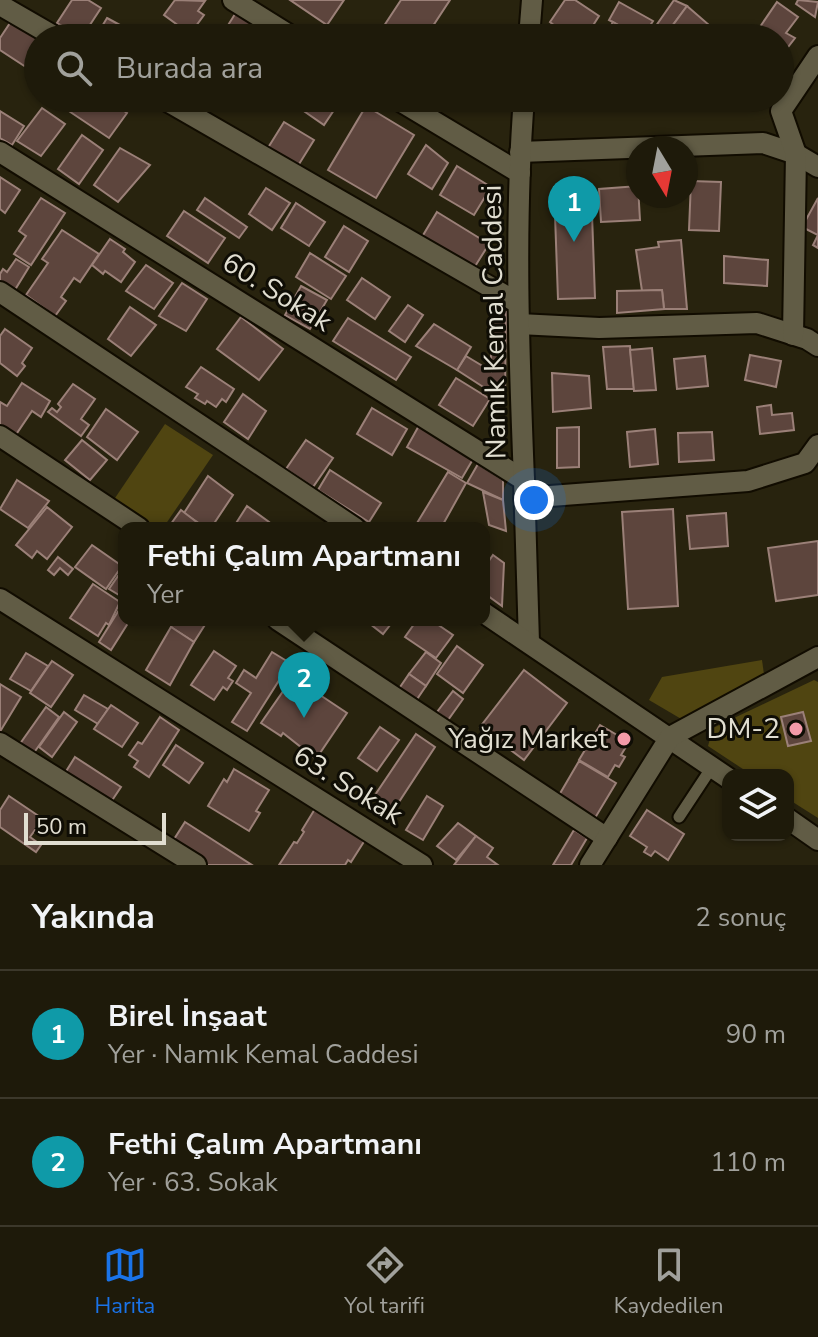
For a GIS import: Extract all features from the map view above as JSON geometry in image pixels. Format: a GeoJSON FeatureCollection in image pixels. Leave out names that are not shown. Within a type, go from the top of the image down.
{"type":"FeatureCollection","features":[{"type":"Feature","properties":{"kind":"street"},"geometry":{"type":"LineString","coordinates":[[233,0],[272,24]]}},
{"type":"Feature","properties":{"kind":"street"},"geometry":{"type":"LineString","coordinates":[[530,24],[532,0]]}},
{"type":"Feature","properties":{"kind":"street"},"geometry":{"type":"LineString","coordinates":[[0,5],[33,24]]}},
{"type":"Feature","properties":{"kind":"street"},"geometry":{"type":"LineString","coordinates":[[794,92],[818,56]]}},
{"type":"Feature","properties":{"kind":"street"},"geometry":{"type":"LineString","coordinates":[[186,112],[518,303]]}},
{"type":"Feature","properties":{"kind":"street"},"geometry":{"type":"LineString","coordinates":[[422,112],[520,162],[763,143],[796,154],[818,167]]}},
{"type":"Feature","properties":{"kind":"street","name":"Namık Kemal Caddesi"},"geometry":{"type":"LineString","coordinates":[[523,112],[518,303],[529,642]]}},
{"type":"Feature","properties":{"kind":"street"},"geometry":{"type":"LineString","coordinates":[[781,112],[796,154],[793,335]]}},
{"type":"Feature","properties":{"kind":"street","name":"60. Sokak"},"geometry":{"type":"LineString","coordinates":[[0,152],[524,489]]}},
{"type":"Feature","properties":{"kind":"street"},"geometry":{"type":"LineString","coordinates":[[0,292],[346,522]]}},
{"type":"Feature","properties":{"kind":"street"},"geometry":{"type":"LineString","coordinates":[[519,324],[599,328],[757,323],[818,346]]}},
{"type":"Feature","properties":{"kind":"street"},"geometry":{"type":"LineString","coordinates":[[0,436],[130,522]]}},
{"type":"Feature","properties":{"kind":"street"},"geometry":{"type":"LineString","coordinates":[[524,489],[748,481],[805,463],[818,445]]}},
{"type":"Feature","properties":{"kind":"street","name":"63. Sokak"},"geometry":{"type":"LineString","coordinates":[[0,599],[422,865]]}},
{"type":"Feature","properties":{"kind":"street"},"geometry":{"type":"LineString","coordinates":[[490,617],[720,772]]}},
{"type":"Feature","properties":{"kind":"street"},"geometry":{"type":"LineString","coordinates":[[287,626],[607,838]]}},
{"type":"Feature","properties":{"kind":"street"},"geometry":{"type":"LineString","coordinates":[[590,865],[670,737],[818,657]]}},
{"type":"Feature","properties":{"kind":"street"},"geometry":{"type":"LineString","coordinates":[[0,743],[196,865]]}},
{"type":"Feature","properties":{"kind":"street"},"geometry":{"type":"LineString","coordinates":[[794,823],[818,840]]}},
{"type":"Feature","properties":{"kind":"lane"},"geometry":{"type":"LineString","coordinates":[[679,817],[720,772]]}},
{"type":"Feature","properties":{"kind":"shaded area"},"geometry":{"type":"Polygon","coordinates":[[[165,424],[213,455],[167,522],[144,522],[113,501],[165,424]]]}},
{"type":"Feature","properties":{"kind":"shaded area"},"geometry":{"type":"Polygon","coordinates":[[[762,660],[766,689],[683,720],[649,700],[662,677],[762,660]]]}},
{"type":"Feature","properties":{"kind":"shaded area"},"geometry":{"type":"Polygon","coordinates":[[[814,680],[818,682],[818,818],[794,803],[794,769],[743,769],[708,746],[713,728],[814,680]]]}},
{"type":"Feature","properties":{"kind":"building"},"geometry":{"type":"Polygon","coordinates":[[[72,0],[88,0],[101,8],[91,24],[57,23],[72,0]]]}},
{"type":"Feature","properties":{"kind":"building"},"geometry":{"type":"Polygon","coordinates":[[[175,0],[205,1],[198,11],[204,15],[197,24],[176,24],[164,15],[175,0]]]}},
{"type":"Feature","properties":{"kind":"building"},"geometry":{"type":"Polygon","coordinates":[[[290,0],[344,0],[326,24],[290,0]]]}},
{"type":"Feature","properties":{"kind":"building"},"geometry":{"type":"Polygon","coordinates":[[[401,0],[450,0],[434,24],[385,24],[401,0]]]}},
{"type":"Feature","properties":{"kind":"building"},"geometry":{"type":"Polygon","coordinates":[[[565,0],[575,0],[599,16],[594,24],[550,22],[565,0]]]}},
{"type":"Feature","properties":{"kind":"building"},"geometry":{"type":"Polygon","coordinates":[[[674,0],[687,6],[674,24],[657,24],[674,0]]]}},
{"type":"Feature","properties":{"kind":"building"},"geometry":{"type":"Polygon","coordinates":[[[798,0],[818,2],[815,17],[796,4],[798,0]]]}},
{"type":"Feature","properties":{"kind":"building"},"geometry":{"type":"Polygon","coordinates":[[[619,2],[653,21],[651,24],[616,24],[609,20],[619,2]]]}},
{"type":"Feature","properties":{"kind":"building"},"geometry":{"type":"Polygon","coordinates":[[[777,2],[798,17],[793,24],[762,24],[777,2]]]}},
{"type":"Feature","properties":{"kind":"building"},"geometry":{"type":"Polygon","coordinates":[[[687,6],[708,24],[674,24],[687,6]]]}},
{"type":"Feature","properties":{"kind":"building"},"geometry":{"type":"Polygon","coordinates":[[[235,14],[251,24],[229,24],[235,14]]]}},
{"type":"Feature","properties":{"kind":"building"},"geometry":{"type":"Polygon","coordinates":[[[107,18],[118,24],[103,24],[107,18]]]}},
{"type":"Feature","properties":{"kind":"building"},"geometry":{"type":"Polygon","coordinates":[[[12,20],[24,28],[24,66],[0,50],[0,38],[12,20]]]}},
{"type":"Feature","properties":{"kind":"building"},"geometry":{"type":"Polygon","coordinates":[[[0,111],[24,126],[12,145],[0,138],[0,111]]]}},
{"type":"Feature","properties":{"kind":"building"},"geometry":{"type":"Polygon","coordinates":[[[39,112],[48,112],[65,124],[41,156],[17,141],[39,112]]]}},
{"type":"Feature","properties":{"kind":"building"},"geometry":{"type":"Polygon","coordinates":[[[70,112],[127,113],[109,138],[70,112]]]}},
{"type":"Feature","properties":{"kind":"building"},"geometry":{"type":"Polygon","coordinates":[[[305,112],[333,112],[324,125],[305,112]]]}},
{"type":"Feature","properties":{"kind":"building"},"geometry":{"type":"Polygon","coordinates":[[[362,112],[376,112],[414,135],[376,198],[328,170],[362,112]]]}},
{"type":"Feature","properties":{"kind":"building"},"geometry":{"type":"Polygon","coordinates":[[[284,122],[314,140],[296,169],[266,151],[284,122]]]}},
{"type":"Feature","properties":{"kind":"building"},"geometry":{"type":"Polygon","coordinates":[[[82,135],[103,150],[79,184],[58,169],[82,135]]]}},
{"type":"Feature","properties":{"kind":"building"},"geometry":{"type":"Polygon","coordinates":[[[426,145],[448,163],[432,189],[408,174],[426,145]]]}},
{"type":"Feature","properties":{"kind":"building"},"geometry":{"type":"Polygon","coordinates":[[[120,148],[150,165],[118,202],[94,185],[120,148]]]}},
{"type":"Feature","properties":{"kind":"building"},"geometry":{"type":"Polygon","coordinates":[[[457,166],[491,187],[474,215],[440,195],[457,166]]]}},
{"type":"Feature","properties":{"kind":"building"},"geometry":{"type":"Polygon","coordinates":[[[0,177],[20,190],[5,213],[0,209],[0,177]]]}},
{"type":"Feature","properties":{"kind":"building"},"geometry":{"type":"Polygon","coordinates":[[[698,181],[721,182],[719,231],[689,230],[690,208],[698,208],[698,181]]]}},
{"type":"Feature","properties":{"kind":"building"},"geometry":{"type":"Polygon","coordinates":[[[591,186],[595,298],[558,299],[554,187],[591,186]]]}},
{"type":"Feature","properties":{"kind":"building"},"geometry":{"type":"Polygon","coordinates":[[[626,187],[626,208],[639,208],[640,220],[601,222],[599,189],[626,187]]]}},
{"type":"Feature","properties":{"kind":"building"},"geometry":{"type":"Polygon","coordinates":[[[266,188],[290,203],[272,230],[249,214],[266,188]]]}},
{"type":"Feature","properties":{"kind":"building"},"geometry":{"type":"Polygon","coordinates":[[[41,198],[65,213],[31,265],[14,254],[26,236],[19,231],[41,198]]]}},
{"type":"Feature","properties":{"kind":"building"},"geometry":{"type":"Polygon","coordinates":[[[205,198],[247,227],[239,238],[197,210],[205,198]]]}},
{"type":"Feature","properties":{"kind":"building"},"geometry":{"type":"Polygon","coordinates":[[[818,198],[818,235],[802,227],[818,198]]]}},
{"type":"Feature","properties":{"kind":"building"},"geometry":{"type":"Polygon","coordinates":[[[296,203],[325,222],[309,246],[281,228],[296,203]]]}},
{"type":"Feature","properties":{"kind":"building"},"geometry":{"type":"Polygon","coordinates":[[[184,211],[225,238],[208,263],[167,236],[184,211]]]}},
{"type":"Feature","properties":{"kind":"building"},"geometry":{"type":"Polygon","coordinates":[[[437,212],[489,244],[474,268],[422,237],[437,212]]]}},
{"type":"Feature","properties":{"kind":"building"},"geometry":{"type":"Polygon","coordinates":[[[344,226],[368,241],[349,272],[325,257],[344,226]]]}},
{"type":"Feature","properties":{"kind":"building"},"geometry":{"type":"Polygon","coordinates":[[[62,230],[99,254],[80,282],[74,278],[61,297],[66,301],[55,316],[26,295],[48,263],[42,259],[62,230]]]}},
{"type":"Feature","properties":{"kind":"building"},"geometry":{"type":"Polygon","coordinates":[[[110,239],[125,249],[123,252],[135,262],[121,282],[92,265],[110,239]]]}},
{"type":"Feature","properties":{"kind":"building"},"geometry":{"type":"Polygon","coordinates":[[[681,240],[687,309],[664,309],[662,290],[642,291],[636,250],[659,247],[658,242],[681,240]]]}},
{"type":"Feature","properties":{"kind":"building"},"geometry":{"type":"Polygon","coordinates":[[[310,253],[346,276],[331,299],[296,277],[310,253]]]}},
{"type":"Feature","properties":{"kind":"building"},"geometry":{"type":"Polygon","coordinates":[[[724,256],[768,260],[767,286],[724,283],[724,256]]]}},
{"type":"Feature","properties":{"kind":"building"},"geometry":{"type":"Polygon","coordinates":[[[16,259],[29,267],[13,293],[0,284],[0,274],[3,269],[7,272],[16,259]]]}},
{"type":"Feature","properties":{"kind":"building"},"geometry":{"type":"Polygon","coordinates":[[[146,265],[173,283],[154,309],[126,291],[146,265]]]}},
{"type":"Feature","properties":{"kind":"building"},"geometry":{"type":"Polygon","coordinates":[[[362,278],[390,297],[375,319],[347,300],[362,278]]]}},
{"type":"Feature","properties":{"kind":"building"},"geometry":{"type":"Polygon","coordinates":[[[182,283],[207,299],[186,331],[159,316],[182,283]]]}},
{"type":"Feature","properties":{"kind":"building"},"geometry":{"type":"Polygon","coordinates":[[[301,286],[327,300],[310,329],[285,315],[301,286]]]}},
{"type":"Feature","properties":{"kind":"building"},"geometry":{"type":"Polygon","coordinates":[[[662,290],[664,309],[617,313],[617,291],[662,290]]]}},
{"type":"Feature","properties":{"kind":"building"},"geometry":{"type":"Polygon","coordinates":[[[408,305],[423,315],[405,342],[389,331],[408,305]]]}},
{"type":"Feature","properties":{"kind":"building"},"geometry":{"type":"Polygon","coordinates":[[[491,305],[506,312],[505,401],[457,370],[466,356],[491,371],[491,305]]]}},
{"type":"Feature","properties":{"kind":"building"},"geometry":{"type":"Polygon","coordinates":[[[130,307],[156,325],[131,356],[108,339],[130,307]]]}},
{"type":"Feature","properties":{"kind":"building"},"geometry":{"type":"Polygon","coordinates":[[[241,317],[283,349],[259,380],[217,349],[241,317]]]}},
{"type":"Feature","properties":{"kind":"building"},"geometry":{"type":"Polygon","coordinates":[[[348,318],[411,357],[396,380],[333,341],[348,318]]]}},
{"type":"Feature","properties":{"kind":"building"},"geometry":{"type":"Polygon","coordinates":[[[434,324],[471,347],[457,370],[416,346],[434,324]]]}},
{"type":"Feature","properties":{"kind":"building"},"geometry":{"type":"Polygon","coordinates":[[[5,329],[32,348],[17,376],[0,363],[0,336],[5,329]]]}},
{"type":"Feature","properties":{"kind":"building"},"geometry":{"type":"Polygon","coordinates":[[[630,346],[634,389],[607,389],[603,347],[630,346]]]}},
{"type":"Feature","properties":{"kind":"building"},"geometry":{"type":"Polygon","coordinates":[[[652,348],[656,390],[634,391],[630,350],[652,348]]]}},
{"type":"Feature","properties":{"kind":"building"},"geometry":{"type":"Polygon","coordinates":[[[750,355],[781,361],[776,387],[745,380],[750,355]]]}},
{"type":"Feature","properties":{"kind":"building"},"geometry":{"type":"Polygon","coordinates":[[[705,356],[708,386],[677,389],[674,359],[705,356]]]}},
{"type":"Feature","properties":{"kind":"building"},"geometry":{"type":"Polygon","coordinates":[[[201,367],[234,389],[226,402],[222,399],[216,407],[207,401],[205,404],[195,398],[198,394],[186,387],[201,367]]]}},
{"type":"Feature","properties":{"kind":"building"},"geometry":{"type":"Polygon","coordinates":[[[552,373],[589,376],[591,408],[553,412],[552,373]]]}},
{"type":"Feature","properties":{"kind":"building"},"geometry":{"type":"Polygon","coordinates":[[[456,378],[490,399],[473,426],[439,405],[456,378]]]}},
{"type":"Feature","properties":{"kind":"building"},"geometry":{"type":"Polygon","coordinates":[[[22,383],[50,401],[41,417],[32,411],[15,436],[0,426],[0,402],[7,406],[22,383]]]}},
{"type":"Feature","properties":{"kind":"building"},"geometry":{"type":"Polygon","coordinates":[[[73,384],[95,399],[81,419],[89,425],[81,436],[48,412],[52,408],[57,412],[61,407],[58,404],[73,384]]]}},
{"type":"Feature","properties":{"kind":"building"},"geometry":{"type":"Polygon","coordinates":[[[243,394],[266,411],[248,439],[224,422],[243,394]]]}},
{"type":"Feature","properties":{"kind":"building"},"geometry":{"type":"Polygon","coordinates":[[[771,405],[772,415],[792,413],[794,430],[760,434],[757,407],[771,405]]]}},
{"type":"Feature","properties":{"kind":"building"},"geometry":{"type":"Polygon","coordinates":[[[372,408],[407,429],[392,455],[357,434],[372,408]]]}},
{"type":"Feature","properties":{"kind":"building"},"geometry":{"type":"Polygon","coordinates":[[[106,409],[138,432],[117,460],[87,437],[106,409]]]}},
{"type":"Feature","properties":{"kind":"building"},"geometry":{"type":"Polygon","coordinates":[[[421,422],[476,454],[462,478],[407,447],[421,422]]]}},
{"type":"Feature","properties":{"kind":"building"},"geometry":{"type":"Polygon","coordinates":[[[579,427],[579,467],[557,468],[557,428],[579,427]]]}},
{"type":"Feature","properties":{"kind":"building"},"geometry":{"type":"Polygon","coordinates":[[[655,429],[658,464],[630,467],[627,432],[655,429]]]}},
{"type":"Feature","properties":{"kind":"building"},"geometry":{"type":"Polygon","coordinates":[[[712,432],[714,460],[679,462],[678,433],[712,432]]]}},
{"type":"Feature","properties":{"kind":"building"},"geometry":{"type":"Polygon","coordinates":[[[82,440],[107,460],[90,480],[65,460],[82,440]]]}},
{"type":"Feature","properties":{"kind":"building"},"geometry":{"type":"Polygon","coordinates":[[[306,440],[333,458],[313,487],[286,469],[306,440]]]}},
{"type":"Feature","properties":{"kind":"building"},"geometry":{"type":"Polygon","coordinates":[[[478,464],[503,480],[503,500],[467,483],[478,464]]]}},
{"type":"Feature","properties":{"kind":"building"},"geometry":{"type":"Polygon","coordinates":[[[330,470],[381,503],[369,522],[318,490],[330,470]]]}},
{"type":"Feature","properties":{"kind":"building"},"geometry":{"type":"Polygon","coordinates":[[[448,472],[466,483],[444,522],[418,522],[448,472]]]}},
{"type":"Feature","properties":{"kind":"building"},"geometry":{"type":"Polygon","coordinates":[[[208,476],[233,495],[215,522],[197,522],[184,513],[208,476]]]}},
{"type":"Feature","properties":{"kind":"building"},"geometry":{"type":"Polygon","coordinates":[[[17,480],[49,501],[28,528],[0,509],[17,480]]]}},
{"type":"Feature","properties":{"kind":"building"},"geometry":{"type":"Polygon","coordinates":[[[483,492],[503,500],[506,531],[488,522],[483,492]]]}},
{"type":"Feature","properties":{"kind":"building"},"geometry":{"type":"Polygon","coordinates":[[[247,506],[269,522],[237,522],[247,506]]]}},
{"type":"Feature","properties":{"kind":"building"},"geometry":{"type":"Polygon","coordinates":[[[47,507],[72,527],[47,559],[37,551],[32,558],[16,545],[47,507]]]}},
{"type":"Feature","properties":{"kind":"building"},"geometry":{"type":"Polygon","coordinates":[[[673,509],[678,606],[628,609],[622,512],[673,509]]]}},
{"type":"Feature","properties":{"kind":"building"},"geometry":{"type":"Polygon","coordinates":[[[181,510],[197,522],[172,522],[181,510]]]}},
{"type":"Feature","properties":{"kind":"building"},"geometry":{"type":"Polygon","coordinates":[[[726,513],[728,546],[690,549],[687,516],[726,513]]]}},
{"type":"Feature","properties":{"kind":"building"},"geometry":{"type":"Polygon","coordinates":[[[818,541],[818,595],[776,601],[768,548],[818,541]]]}},
{"type":"Feature","properties":{"kind":"building"},"geometry":{"type":"Polygon","coordinates":[[[92,545],[118,563],[118,572],[106,589],[75,567],[92,545]]]}},
{"type":"Feature","properties":{"kind":"building"},"geometry":{"type":"Polygon","coordinates":[[[493,555],[504,563],[502,606],[490,597],[490,559],[493,555]]]}},
{"type":"Feature","properties":{"kind":"building"},"geometry":{"type":"Polygon","coordinates":[[[58,557],[73,569],[68,575],[60,568],[54,575],[48,570],[58,557]]]}},
{"type":"Feature","properties":{"kind":"building"},"geometry":{"type":"Polygon","coordinates":[[[118,576],[118,594],[109,589],[118,576]]]}},
{"type":"Feature","properties":{"kind":"building"},"geometry":{"type":"Polygon","coordinates":[[[93,584],[118,601],[109,625],[106,623],[98,636],[70,618],[93,584]]]}},
{"type":"Feature","properties":{"kind":"building"},"geometry":{"type":"Polygon","coordinates":[[[118,612],[118,626],[126,626],[111,650],[99,642],[118,612]]]}},
{"type":"Feature","properties":{"kind":"building"},"geometry":{"type":"Polygon","coordinates":[[[172,626],[204,626],[194,642],[172,626]]]}},
{"type":"Feature","properties":{"kind":"building"},"geometry":{"type":"Polygon","coordinates":[[[373,626],[389,626],[383,634],[373,626]]]}},
{"type":"Feature","properties":{"kind":"building"},"geometry":{"type":"Polygon","coordinates":[[[413,626],[440,626],[453,635],[436,658],[405,637],[413,626]]]}},
{"type":"Feature","properties":{"kind":"building"},"geometry":{"type":"Polygon","coordinates":[[[171,627],[194,642],[170,685],[146,670],[171,627]]]}},
{"type":"Feature","properties":{"kind":"building"},"geometry":{"type":"Polygon","coordinates":[[[457,646],[483,665],[463,693],[437,674],[457,646]]]}},
{"type":"Feature","properties":{"kind":"building"},"geometry":{"type":"Polygon","coordinates":[[[214,651],[236,666],[228,678],[233,681],[227,690],[223,687],[214,700],[191,685],[214,651]]]}},
{"type":"Feature","properties":{"kind":"building"},"geometry":{"type":"Polygon","coordinates":[[[272,652],[290,663],[247,731],[232,722],[251,693],[236,683],[244,670],[256,678],[272,652]]]}},
{"type":"Feature","properties":{"kind":"building"},"geometry":{"type":"Polygon","coordinates":[[[426,652],[441,663],[426,686],[409,674],[426,652]]]}},
{"type":"Feature","properties":{"kind":"building"},"geometry":{"type":"Polygon","coordinates":[[[26,653],[48,666],[31,691],[10,679],[26,653]]]}},
{"type":"Feature","properties":{"kind":"building"},"geometry":{"type":"Polygon","coordinates":[[[52,661],[73,675],[51,707],[30,693],[52,661]]]}},
{"type":"Feature","properties":{"kind":"building"},"geometry":{"type":"Polygon","coordinates":[[[524,670],[567,703],[524,760],[480,727],[524,670]]]}},
{"type":"Feature","properties":{"kind":"building"},"geometry":{"type":"Polygon","coordinates":[[[409,674],[426,686],[413,705],[396,693],[409,674]]]}},
{"type":"Feature","properties":{"kind":"building"},"geometry":{"type":"Polygon","coordinates":[[[293,677],[347,713],[316,759],[283,733],[281,736],[261,723],[293,677]]]}},
{"type":"Feature","properties":{"kind":"building"},"geometry":{"type":"Polygon","coordinates":[[[0,684],[21,697],[1,730],[0,730],[0,684]]]}},
{"type":"Feature","properties":{"kind":"building"},"geometry":{"type":"Polygon","coordinates":[[[453,691],[463,699],[448,720],[437,712],[453,691]]]}},
{"type":"Feature","properties":{"kind":"building"},"geometry":{"type":"Polygon","coordinates":[[[84,695],[108,709],[98,724],[75,710],[84,695]]]}},
{"type":"Feature","properties":{"kind":"building"},"geometry":{"type":"Polygon","coordinates":[[[111,705],[138,723],[122,747],[94,729],[111,705]]]}},
{"type":"Feature","properties":{"kind":"building"},"geometry":{"type":"Polygon","coordinates":[[[46,707],[59,717],[31,757],[17,748],[46,707]]]}},
{"type":"Feature","properties":{"kind":"building"},"geometry":{"type":"Polygon","coordinates":[[[64,712],[77,722],[52,757],[39,747],[64,712]]]}},
{"type":"Feature","properties":{"kind":"building","name":"DM-2"},"geometry":{"type":"Polygon","coordinates":[[[803,712],[811,741],[788,746],[781,717],[803,712]]]}},
{"type":"Feature","properties":{"kind":"building"},"geometry":{"type":"Polygon","coordinates":[[[160,717],[179,730],[149,777],[134,767],[138,761],[129,755],[138,742],[142,744],[160,717]]]}},
{"type":"Feature","properties":{"kind":"building"},"geometry":{"type":"Polygon","coordinates":[[[600,725],[629,742],[621,755],[625,757],[619,767],[615,765],[608,777],[579,760],[600,725]]]}},
{"type":"Feature","properties":{"kind":"building"},"geometry":{"type":"Polygon","coordinates":[[[380,727],[399,740],[377,771],[358,758],[380,727]]]}},
{"type":"Feature","properties":{"kind":"building"},"geometry":{"type":"Polygon","coordinates":[[[416,734],[435,747],[393,811],[373,798],[416,734]]]}},
{"type":"Feature","properties":{"kind":"building"},"geometry":{"type":"Polygon","coordinates":[[[176,745],[203,763],[189,783],[163,765],[176,745]]]}},
{"type":"Feature","properties":{"kind":"building"},"geometry":{"type":"Polygon","coordinates":[[[75,757],[121,787],[111,802],[65,773],[75,757]]]}},
{"type":"Feature","properties":{"kind":"building"},"geometry":{"type":"Polygon","coordinates":[[[579,761],[616,783],[595,818],[558,797],[579,761]]]}},
{"type":"Feature","properties":{"kind":"building"},"geometry":{"type":"Polygon","coordinates":[[[234,769],[269,790],[256,811],[260,813],[249,831],[208,806],[224,779],[227,782],[234,769]]]}},
{"type":"Feature","properties":{"kind":"building"},"geometry":{"type":"Polygon","coordinates":[[[9,796],[43,819],[30,837],[41,845],[36,852],[0,827],[0,810],[9,796]]]}},
{"type":"Feature","properties":{"kind":"building"},"geometry":{"type":"Polygon","coordinates":[[[427,796],[443,806],[423,840],[406,830],[427,796]]]}},
{"type":"Feature","properties":{"kind":"building"},"geometry":{"type":"Polygon","coordinates":[[[318,804],[365,840],[351,862],[348,860],[345,865],[279,865],[294,842],[297,843],[318,804]]]}},
{"type":"Feature","properties":{"kind":"building"},"geometry":{"type":"Polygon","coordinates":[[[647,810],[684,834],[668,860],[655,851],[651,856],[644,852],[647,847],[630,836],[647,810]]]}},
{"type":"Feature","properties":{"kind":"building"},"geometry":{"type":"Polygon","coordinates":[[[185,822],[252,865],[203,865],[171,844],[185,822]]]}},
{"type":"Feature","properties":{"kind":"building"},"geometry":{"type":"Polygon","coordinates":[[[458,823],[476,836],[456,860],[437,846],[458,823]]]}},
{"type":"Feature","properties":{"kind":"building"},"geometry":{"type":"Polygon","coordinates":[[[574,830],[587,838],[571,865],[553,865],[574,830]]]}},
{"type":"Feature","properties":{"kind":"building"},"geometry":{"type":"Polygon","coordinates":[[[476,836],[493,848],[487,857],[498,865],[454,865],[476,836]]]}},
{"type":"Feature","properties":{"kind":"place","name":"Birel İnşaat"},"geometry":{"type":"Point","coordinates":[574,242]}},
{"type":"Feature","properties":{"kind":"place","name":"Fethi Çalım Apartmanı"},"geometry":{"type":"Point","coordinates":[304,718]}},
{"type":"Feature","properties":{"kind":"place","name":"DM-2"},"geometry":{"type":"Point","coordinates":[796,729]}},
{"type":"Feature","properties":{"kind":"place","name":"Yağız Market"},"geometry":{"type":"Point","coordinates":[624,739]}}]}
